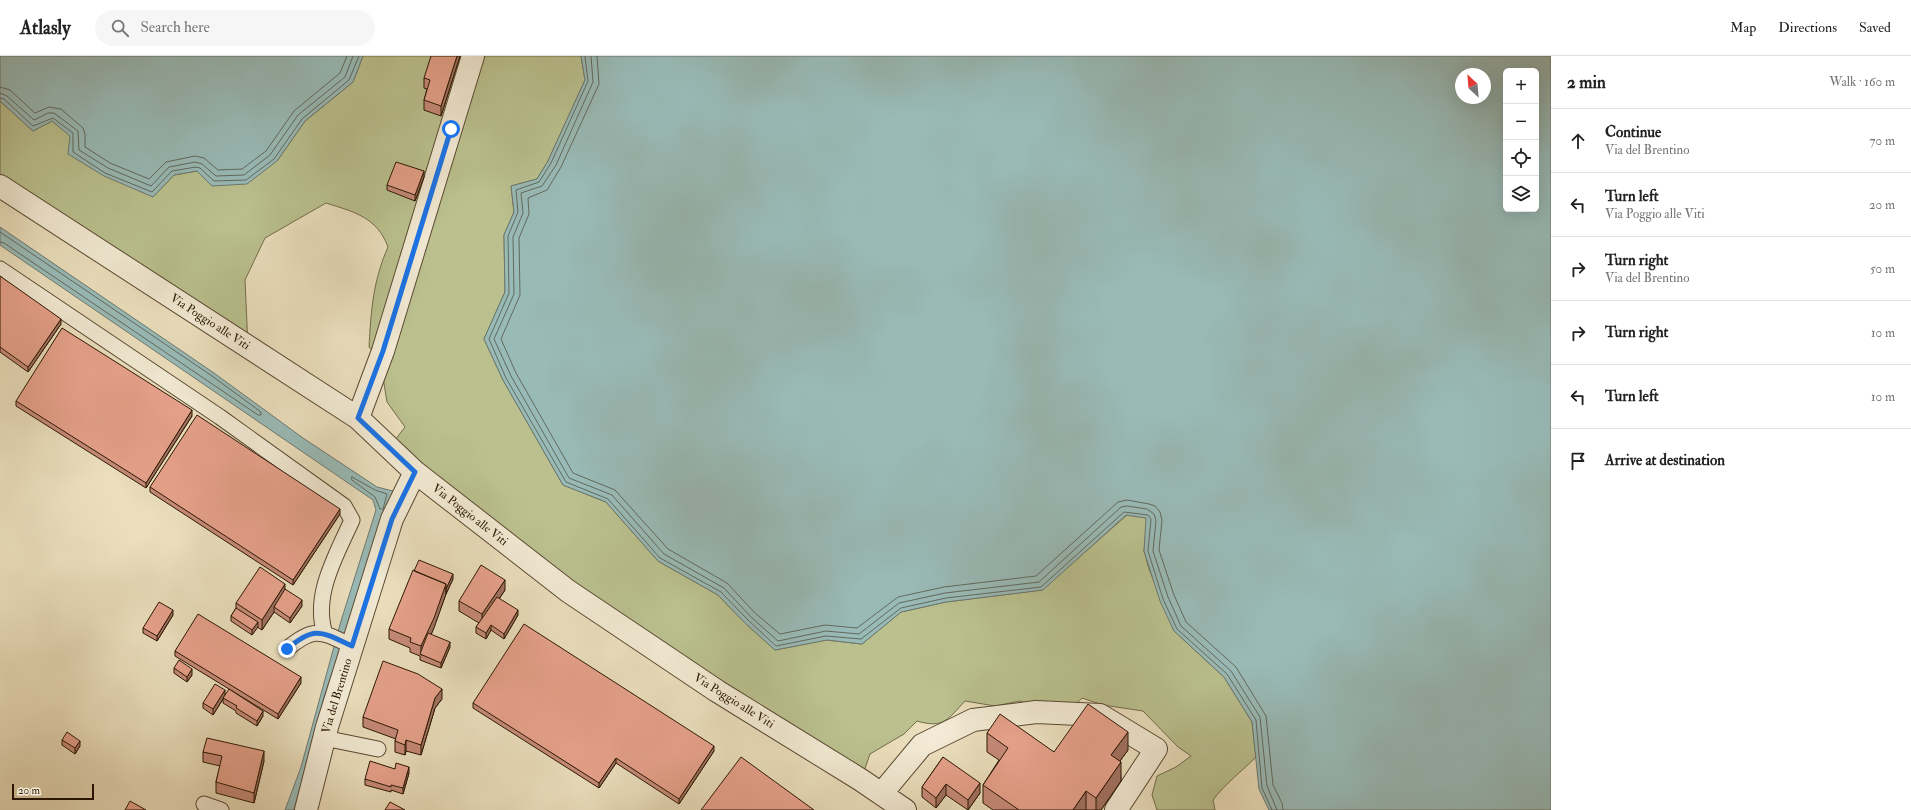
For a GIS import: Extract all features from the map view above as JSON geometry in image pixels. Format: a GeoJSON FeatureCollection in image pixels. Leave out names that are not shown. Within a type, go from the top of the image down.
{"type":"FeatureCollection","features":[{"type":"Feature","properties":{"kind":"street"},"geometry":{"type":"LineString","coordinates":[[358,418],[383,351],[473,56]]}},
{"type":"Feature","properties":{"kind":"street","name":"Via Poggio alle Viti"},"geometry":{"type":"LineString","coordinates":[[0,186],[358,418],[415,472],[568,591],[717,691],[882,793],[905,810]]}},
{"type":"Feature","properties":{"kind":"street","name":"Via del Brentino"},"geometry":{"type":"LineString","coordinates":[[306,810],[324,738],[392,519],[415,472]]}},
{"type":"Feature","properties":{"kind":"street"},"geometry":{"type":"LineString","coordinates":[[882,793],[922,745],[973,720],[1036,712],[1100,715],[1156,749],[1116,810]]}},
{"type":"Feature","properties":{"kind":"lane"},"geometry":{"type":"LineString","coordinates":[[0,269],[220,418],[344,506],[352,520],[326,579],[320,620],[325,634]]}},
{"type":"Feature","properties":{"kind":"lane"},"geometry":{"type":"LineString","coordinates":[[287,649],[301,637],[315,632],[325,634],[352,646]]}},
{"type":"Feature","properties":{"kind":"lane"},"geometry":{"type":"LineString","coordinates":[[324,738],[378,749]]}},
{"type":"Feature","properties":{"kind":"lane"},"geometry":{"type":"LineString","coordinates":[[204,804],[221,810]]}},
{"type":"Feature","properties":{"kind":"green space"},"geometry":{"type":"Polygon","coordinates":[[[363,56],[581,56],[585,80],[548,161],[537,179],[511,186],[514,212],[504,235],[505,292],[484,339],[503,380],[563,485],[606,502],[658,561],[718,595],[745,623],[775,650],[826,640],[862,644],[901,612],[946,602],[1042,590],[1127,515],[1147,518],[1144,551],[1149,569],[1174,631],[1224,677],[1252,722],[1256,757],[1228,783],[1213,800],[1215,810],[1157,810],[1152,795],[1157,776],[1176,767],[1191,756],[1178,747],[1143,711],[1103,705],[1082,698],[1075,705],[1030,705],[1020,701],[995,706],[965,701],[945,721],[934,724],[917,721],[904,734],[870,754],[861,780],[568,591],[389,448],[405,427],[387,402],[380,359],[369,347],[376,284],[388,247],[378,229],[363,217],[346,209],[326,203],[265,238],[245,280],[248,347],[0,186],[0,101],[33,131],[52,121],[153,197],[174,175],[197,171],[212,186],[277,161],[305,121],[353,82],[363,56]]]}},
{"type":"Feature","properties":{"kind":"water"},"geometry":{"type":"Polygon","coordinates":[[[0,56],[363,56],[353,82],[305,121],[277,161],[247,184],[212,186],[197,171],[174,175],[153,197],[104,176],[68,154],[70,136],[52,121],[33,131],[0,101],[0,56]]]}},
{"type":"Feature","properties":{"kind":"water"},"geometry":{"type":"Polygon","coordinates":[[[581,56],[1551,56],[1551,810],[1269,810],[1259,789],[1252,722],[1224,677],[1174,631],[1160,601],[1144,551],[1146,518],[1126,515],[1043,590],[946,602],[901,612],[862,644],[827,640],[775,650],[745,623],[718,595],[658,561],[606,502],[563,485],[503,380],[484,339],[505,292],[504,235],[514,212],[511,186],[537,179],[548,161],[585,80],[581,56]]]}},
{"type":"Feature","properties":{"kind":"water"},"geometry":{"type":"Polygon","coordinates":[[[0,227],[214,373],[303,438],[377,487],[393,491],[361,582],[349,624],[325,694],[294,810],[285,810],[301,767],[341,621],[376,510],[373,500],[0,245],[0,227]]]}},
{"type":"Feature","properties":{"kind":"building"},"geometry":{"type":"Polygon","coordinates":[[[431,56],[457,56],[441,106],[424,100],[430,80],[424,78],[431,56]]]}},
{"type":"Feature","properties":{"kind":"building"},"geometry":{"type":"Polygon","coordinates":[[[396,162],[424,171],[415,195],[387,185],[396,162]]]}},
{"type":"Feature","properties":{"kind":"building"},"geometry":{"type":"Polygon","coordinates":[[[0,276],[61,319],[28,367],[0,347],[0,276]]]}},
{"type":"Feature","properties":{"kind":"building"},"geometry":{"type":"Polygon","coordinates":[[[62,328],[192,410],[146,483],[16,401],[62,328]]]}},
{"type":"Feature","properties":{"kind":"building"},"geometry":{"type":"Polygon","coordinates":[[[197,415],[340,509],[293,580],[150,487],[197,415]]]}},
{"type":"Feature","properties":{"kind":"building"},"geometry":{"type":"Polygon","coordinates":[[[419,560],[453,574],[446,589],[446,584],[414,571],[419,560]]]}},
{"type":"Feature","properties":{"kind":"building"},"geometry":{"type":"Polygon","coordinates":[[[481,565],[505,580],[482,614],[459,601],[481,565]]]}},
{"type":"Feature","properties":{"kind":"building"},"geometry":{"type":"Polygon","coordinates":[[[260,567],[285,584],[262,620],[236,603],[260,567]]]}},
{"type":"Feature","properties":{"kind":"building"},"geometry":{"type":"Polygon","coordinates":[[[413,570],[446,584],[434,618],[421,646],[410,642],[411,638],[389,629],[413,570]]]}},
{"type":"Feature","properties":{"kind":"building"},"geometry":{"type":"Polygon","coordinates":[[[285,589],[302,600],[290,618],[274,607],[285,589]]]}},
{"type":"Feature","properties":{"kind":"building"},"geometry":{"type":"Polygon","coordinates":[[[497,597],[518,610],[504,634],[491,625],[486,633],[476,627],[497,597]]]}},
{"type":"Feature","properties":{"kind":"building"},"geometry":{"type":"Polygon","coordinates":[[[159,602],[173,610],[157,636],[143,628],[159,602]]]}},
{"type":"Feature","properties":{"kind":"building"},"geometry":{"type":"Polygon","coordinates":[[[236,608],[258,622],[252,630],[231,616],[236,608]]]}},
{"type":"Feature","properties":{"kind":"building"},"geometry":{"type":"Polygon","coordinates":[[[198,614],[301,677],[278,714],[175,651],[198,614]]]}},
{"type":"Feature","properties":{"kind":"building"},"geometry":{"type":"Polygon","coordinates":[[[524,624],[714,746],[679,799],[616,758],[599,783],[473,703],[524,624]]]}},
{"type":"Feature","properties":{"kind":"building"},"geometry":{"type":"Polygon","coordinates":[[[428,633],[450,642],[441,663],[420,654],[428,633]]]}},
{"type":"Feature","properties":{"kind":"building"},"geometry":{"type":"Polygon","coordinates":[[[179,660],[192,669],[187,677],[174,668],[179,660]]]}},
{"type":"Feature","properties":{"kind":"building"},"geometry":{"type":"Polygon","coordinates":[[[383,661],[418,674],[442,689],[435,698],[421,745],[406,740],[405,745],[395,741],[398,730],[363,717],[383,661]]]}},
{"type":"Feature","properties":{"kind":"building"},"geometry":{"type":"Polygon","coordinates":[[[215,684],[225,690],[213,709],[203,703],[215,684]]]}},
{"type":"Feature","properties":{"kind":"building"},"geometry":{"type":"Polygon","coordinates":[[[229,689],[263,711],[257,721],[236,708],[237,706],[223,698],[229,689]]]}},
{"type":"Feature","properties":{"kind":"building"},"geometry":{"type":"Polygon","coordinates":[[[1088,704],[1128,732],[1111,755],[1121,762],[1096,798],[1086,791],[1073,810],[1019,810],[983,785],[1008,748],[987,733],[1000,714],[1054,752],[1088,704]]]}},
{"type":"Feature","properties":{"kind":"building"},"geometry":{"type":"Polygon","coordinates":[[[67,732],[80,741],[75,748],[62,740],[67,732]]]}},
{"type":"Feature","properties":{"kind":"building"},"geometry":{"type":"Polygon","coordinates":[[[207,738],[264,751],[254,793],[216,782],[222,756],[203,752],[207,738]]]}},
{"type":"Feature","properties":{"kind":"building"},"geometry":{"type":"Polygon","coordinates":[[[741,757],[814,810],[701,810],[741,757]]]}},
{"type":"Feature","properties":{"kind":"building"},"geometry":{"type":"Polygon","coordinates":[[[943,757],[980,783],[968,800],[946,784],[936,798],[922,787],[943,757]]]}},
{"type":"Feature","properties":{"kind":"building"},"geometry":{"type":"Polygon","coordinates":[[[370,761],[395,769],[396,763],[409,767],[403,788],[391,785],[391,787],[365,779],[370,761]]]}},
{"type":"Feature","properties":{"kind":"building"},"geometry":{"type":"Polygon","coordinates":[[[130,801],[146,810],[125,810],[130,801]]]}},
{"type":"Feature","properties":{"kind":"building"},"geometry":{"type":"Polygon","coordinates":[[[390,802],[405,810],[385,810],[390,802]]]}},
{"type":"Feature","properties":{"kind":"route"},"geometry":{"type":"LineString","coordinates":[[287,649],[301,637],[315,632],[325,634],[352,646],[392,519],[415,472],[358,418],[383,351],[451,129]]}}]}
